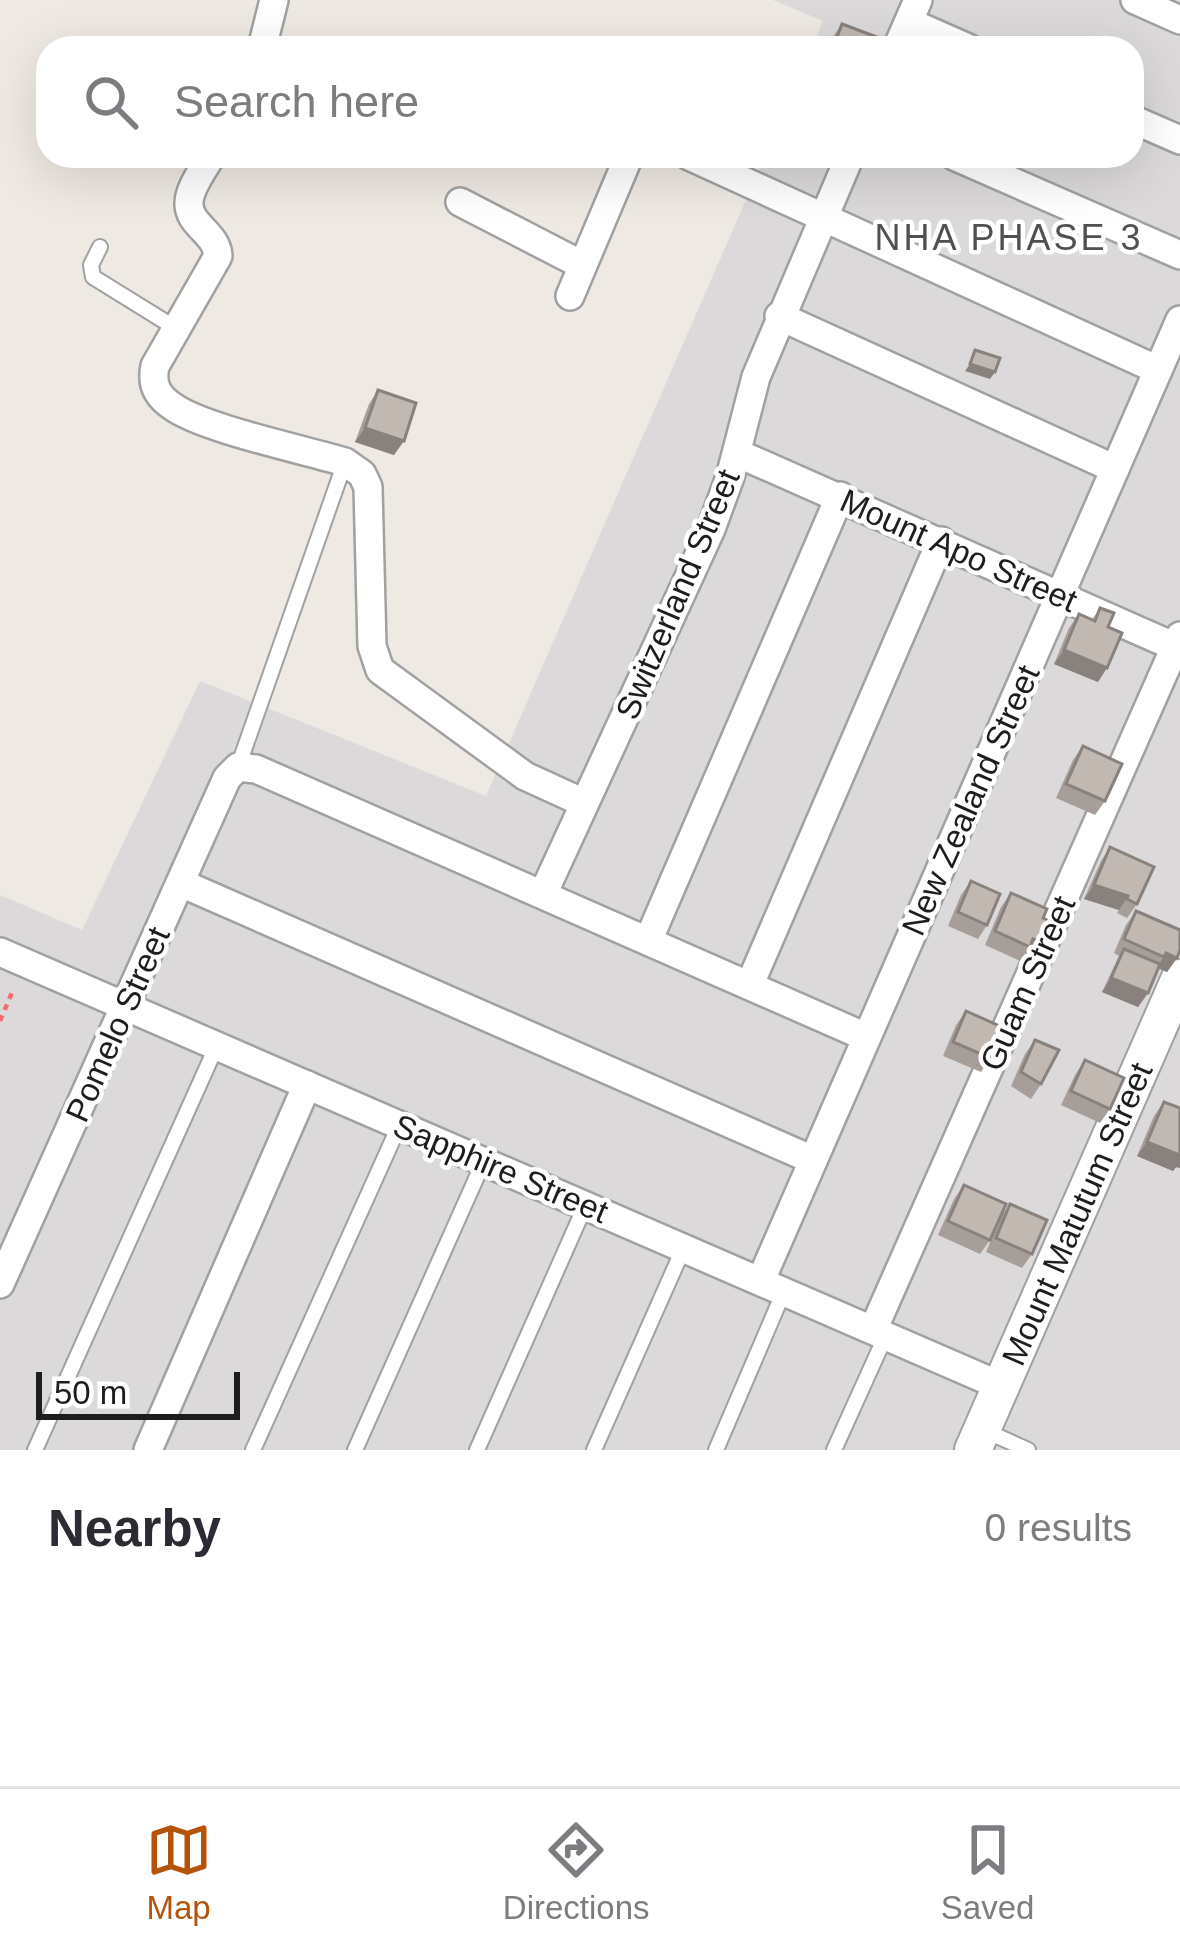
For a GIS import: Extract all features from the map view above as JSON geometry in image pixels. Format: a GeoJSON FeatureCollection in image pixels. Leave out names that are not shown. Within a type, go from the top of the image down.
{"type":"FeatureCollection","features":[{"type":"Feature","properties":{"kind":"street"},"geometry":{"type":"LineString","coordinates":[[265,36],[274,0]]}},
{"type":"Feature","properties":{"kind":"street"},"geometry":{"type":"LineString","coordinates":[[1135,0],[1180,20]]}},
{"type":"Feature","properties":{"kind":"street"},"geometry":{"type":"LineString","coordinates":[[908,23],[939,36]]}},
{"type":"Feature","properties":{"kind":"street"},"geometry":{"type":"LineString","coordinates":[[1144,124],[1180,140]]}},
{"type":"Feature","properties":{"kind":"street"},"geometry":{"type":"LineString","coordinates":[[205,168],[188,207],[218,246],[218,256],[153,375],[154,385],[169,405],[194,417],[345,462],[362,474],[368,488],[372,646],[380,670],[525,776],[584,803]]}},
{"type":"Feature","properties":{"kind":"street"},"geometry":{"type":"LineString","coordinates":[[571,296],[624,168]]}},
{"type":"Feature","properties":{"kind":"street"},"geometry":{"type":"LineString","coordinates":[[715,168],[1158,370]]}},
{"type":"Feature","properties":{"kind":"street","name":"Switzerland Street"},"geometry":{"type":"LineString","coordinates":[[543,894],[711,530],[779,316],[845,168]]}},
{"type":"Feature","properties":{"kind":"street"},"geometry":{"type":"LineString","coordinates":[[981,168],[1180,255]]}},
{"type":"Feature","properties":{"kind":"street"},"geometry":{"type":"LineString","coordinates":[[460,202],[582,266]]}},
{"type":"Feature","properties":{"kind":"street"},"geometry":{"type":"LineString","coordinates":[[779,316],[1115,470]]}},
{"type":"Feature","properties":{"kind":"street","name":"New Zealand Street"},"geometry":{"type":"LineString","coordinates":[[772,1286],[813,1160],[1180,320]]}},
{"type":"Feature","properties":{"kind":"street","name":"Mount Apo Street"},"geometry":{"type":"LineString","coordinates":[[737,453],[1178,644]]}},
{"type":"Feature","properties":{"kind":"street"},"geometry":{"type":"LineString","coordinates":[[648,940],[841,496]]}},
{"type":"Feature","properties":{"kind":"street"},"geometry":{"type":"LineString","coordinates":[[750,984],[941,541]]}},
{"type":"Feature","properties":{"kind":"street","name":"Guam Street"},"geometry":{"type":"LineString","coordinates":[[879,1332],[1178,644]]}},
{"type":"Feature","properties":{"kind":"street"},"geometry":{"type":"LineString","coordinates":[[238,767],[256,769],[866,1037]]}},
{"type":"Feature","properties":{"kind":"street","name":"Pomelo Street"},"geometry":{"type":"LineString","coordinates":[[0,1284],[227,778],[238,767]]}},
{"type":"Feature","properties":{"kind":"street"},"geometry":{"type":"LineString","coordinates":[[181,883],[813,1160]]}},
{"type":"Feature","properties":{"kind":"street","name":"Sapphire Street"},"geometry":{"type":"LineString","coordinates":[[13,957],[1001,1386]]}},
{"type":"Feature","properties":{"kind":"street","name":"Mount Matutum Street"},"geometry":{"type":"LineString","coordinates":[[977,1439],[1180,979]]}},
{"type":"Feature","properties":{"kind":"street"},"geometry":{"type":"LineString","coordinates":[[148,1450],[307,1084]]}},
{"type":"Feature","properties":{"kind":"lane"},"geometry":{"type":"LineString","coordinates":[[100,247],[91,265],[93,277],[177,329]]}},
{"type":"Feature","properties":{"kind":"lane"},"geometry":{"type":"LineString","coordinates":[[238,767],[345,462]]}},
{"type":"Feature","properties":{"kind":"lane"},"geometry":{"type":"LineString","coordinates":[[35,1450],[217,1045]]}},
{"type":"Feature","properties":{"kind":"lane"},"geometry":{"type":"LineString","coordinates":[[254,1450],[399,1126]]}},
{"type":"Feature","properties":{"kind":"lane"},"geometry":{"type":"LineString","coordinates":[[355,1450],[483,1162]]}},
{"type":"Feature","properties":{"kind":"lane"},"geometry":{"type":"LineString","coordinates":[[477,1450],[586,1204]]}},
{"type":"Feature","properties":{"kind":"lane"},"geometry":{"type":"LineString","coordinates":[[594,1450],[684,1247]]}},
{"type":"Feature","properties":{"kind":"lane"},"geometry":{"type":"LineString","coordinates":[[716,1450],[772,1286]]}},
{"type":"Feature","properties":{"kind":"lane"},"geometry":{"type":"LineString","coordinates":[[834,1450],[879,1332]]}},
{"type":"Feature","properties":{"kind":"lane"},"geometry":{"type":"LineString","coordinates":[[977,1439],[1028,1450]]}},
{"type":"Feature","properties":{"kind":"path"},"geometry":{"type":"LineString","coordinates":[[0,1021],[13,957]]}},
{"type":"Feature","properties":{"kind":"shaded area"},"geometry":{"type":"Polygon","coordinates":[[[773,0],[1180,0],[1180,951],[960,1450],[0,1450],[0,895],[82,930],[200,681],[486,796],[760,168],[1144,168],[1144,36],[817,36],[823,21],[773,0]]]}},
{"type":"Feature","properties":{"kind":"shaded area"},"geometry":{"type":"Polygon","coordinates":[[[1180,1016],[1180,1450],[990,1450],[1180,1016]]]}},
{"type":"Feature","properties":{"kind":"building"},"geometry":{"type":"Polygon","coordinates":[[[842,24],[874,36],[838,36],[842,24]]]}},
{"type":"Feature","properties":{"kind":"building"},"geometry":{"type":"Polygon","coordinates":[[[975,350],[1000,358],[995,372],[970,364],[975,350]]]}},
{"type":"Feature","properties":{"kind":"building"},"geometry":{"type":"Polygon","coordinates":[[[378,390],[416,403],[404,441],[365,428],[378,390]]]}},
{"type":"Feature","properties":{"kind":"building"},"geometry":{"type":"Polygon","coordinates":[[[1100,608],[1114,613],[1108,627],[1122,633],[1107,668],[1064,650],[1079,614],[1095,621],[1100,608]]]}},
{"type":"Feature","properties":{"kind":"building"},"geometry":{"type":"Polygon","coordinates":[[[1083,746],[1122,764],[1105,801],[1066,784],[1083,746]]]}},
{"type":"Feature","properties":{"kind":"building"},"geometry":{"type":"Polygon","coordinates":[[[1110,847],[1154,867],[1137,904],[1128,896],[1094,885],[1110,847]]]}},
{"type":"Feature","properties":{"kind":"building"},"geometry":{"type":"Polygon","coordinates":[[[971,881],[1000,894],[987,925],[958,912],[971,881]]]}},
{"type":"Feature","properties":{"kind":"building"},"geometry":{"type":"Polygon","coordinates":[[[1011,893],[1047,909],[1043,918],[1052,922],[1043,943],[1033,939],[1030,947],[995,931],[1011,893]]]}},
{"type":"Feature","properties":{"kind":"building"},"geometry":{"type":"Polygon","coordinates":[[[1136,911],[1180,930],[1177,958],[1124,939],[1136,911]]]}},
{"type":"Feature","properties":{"kind":"building"},"geometry":{"type":"Polygon","coordinates":[[[1124,949],[1160,964],[1148,993],[1111,978],[1124,949]]]}},
{"type":"Feature","properties":{"kind":"building"},"geometry":{"type":"Polygon","coordinates":[[[966,1011],[1004,1028],[990,1058],[953,1042],[966,1011]]]}},
{"type":"Feature","properties":{"kind":"building"},"geometry":{"type":"Polygon","coordinates":[[[1035,1040],[1059,1050],[1041,1084],[1021,1072],[1035,1040]]]}},
{"type":"Feature","properties":{"kind":"building"},"geometry":{"type":"Polygon","coordinates":[[[1085,1060],[1124,1078],[1110,1109],[1071,1091],[1085,1060]]]}},
{"type":"Feature","properties":{"kind":"building"},"geometry":{"type":"Polygon","coordinates":[[[1164,1102],[1180,1108],[1180,1155],[1147,1142],[1164,1102]]]}},
{"type":"Feature","properties":{"kind":"building"},"geometry":{"type":"Polygon","coordinates":[[[964,1185],[1006,1204],[990,1240],[948,1221],[964,1185]]]}},
{"type":"Feature","properties":{"kind":"building"},"geometry":{"type":"Polygon","coordinates":[[[1010,1204],[1047,1220],[1032,1254],[996,1238],[1010,1204]]]}},
{"type":"Feature","properties":{"kind":"district","name":"NHA PHASE 3"},"geometry":{"type":"Point","coordinates":[1009,237]}}]}
